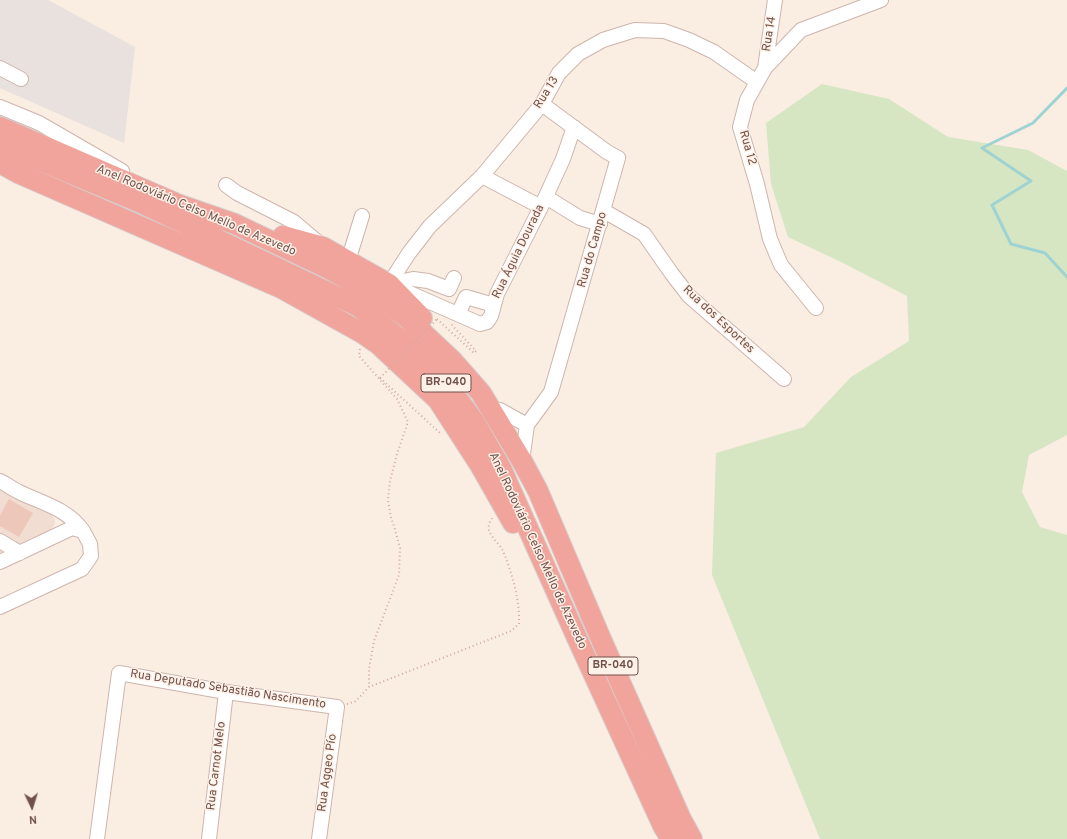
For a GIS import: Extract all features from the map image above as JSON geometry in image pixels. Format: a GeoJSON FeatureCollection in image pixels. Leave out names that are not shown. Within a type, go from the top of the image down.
{"type":"FeatureCollection","features":[{"type":"Feature","properties":{"kind":"highway","name":"Anel Rodoviário Celso Mello de Azevedo"},"geometry":{"type":"LineString","coordinates":[[0,127],[180,204],[235,224],[327,268],[367,290],[406,317],[452,360],[481,394],[508,437],[538,491],[600,639],[681,819],[692,839]]}},
{"type":"Feature","properties":{"kind":"highway","name":"Anel Rodoviário Celso Mello de Azevedo"},"geometry":{"type":"LineString","coordinates":[[0,144],[139,202],[359,307],[403,341],[442,378],[474,421],[501,468],[663,826],[671,839]]}},
{"type":"Feature","properties":{"kind":"highway"},"geometry":{"type":"LineString","coordinates":[[0,163],[18,173],[281,288],[362,333],[378,344],[396,366],[438,400],[480,465],[523,540],[559,614],[577,638]]}},
{"type":"Feature","properties":{"kind":"highway"},"geometry":{"type":"LineString","coordinates":[[235,224],[323,247],[389,284],[482,379],[500,410],[508,437]]}},
{"type":"Feature","properties":{"kind":"street","name":"Rua 14"},"geometry":{"type":"LineString","coordinates":[[765,68],[775,0]]}},
{"type":"Feature","properties":{"kind":"street","name":"Rua 12"},"geometry":{"type":"LineString","coordinates":[[816,308],[781,265],[770,239],[757,184],[740,126],[747,100],[765,68],[801,30],[881,0]]}},
{"type":"Feature","properties":{"kind":"street","name":"Rua 13"},"geometry":{"type":"LineString","coordinates":[[389,284],[409,253],[430,226],[482,176],[542,104],[559,73],[578,54],[603,40],[636,30],[664,31],[689,40],[714,52],[757,82]]}},
{"type":"Feature","properties":{"kind":"street"},"geometry":{"type":"LineString","coordinates":[[0,68],[21,79]]}},
{"type":"Feature","properties":{"kind":"street","name":"Rua do Campo"},"geometry":{"type":"LineString","coordinates":[[522,461],[527,425],[551,392],[618,158],[607,152],[542,104]]}},
{"type":"Feature","properties":{"kind":"street"},"geometry":{"type":"LineString","coordinates":[[0,107],[39,123],[180,204]]}},
{"type":"Feature","properties":{"kind":"street","name":"Rua Águia Dourada"},"geometry":{"type":"LineString","coordinates":[[389,284],[439,313],[458,314],[480,324],[487,322],[491,316],[497,294],[544,202],[563,159],[574,127]]}},
{"type":"Feature","properties":{"kind":"street","name":"Rua dos Esportes"},"geometry":{"type":"LineString","coordinates":[[482,176],[580,218],[602,218],[644,234],[689,296],[784,380]]}},
{"type":"Feature","properties":{"kind":"street"},"geometry":{"type":"LineString","coordinates":[[226,185],[237,193],[294,222],[323,247]]}},
{"type":"Feature","properties":{"kind":"street"},"geometry":{"type":"LineString","coordinates":[[348,261],[362,216]]}},
{"type":"Feature","properties":{"kind":"street"},"geometry":{"type":"LineString","coordinates":[[389,284],[413,279],[428,281],[449,289],[454,278]]}},
{"type":"Feature","properties":{"kind":"street"},"geometry":{"type":"LineString","coordinates":[[458,314],[466,297],[494,305]]}},
{"type":"Feature","properties":{"kind":"street"},"geometry":{"type":"LineString","coordinates":[[500,410],[527,425]]}},
{"type":"Feature","properties":{"kind":"street"},"geometry":{"type":"LineString","coordinates":[[0,481],[19,492],[52,506],[70,517],[77,522],[90,544],[90,556],[82,569],[0,607]]}},
{"type":"Feature","properties":{"kind":"street"},"geometry":{"type":"LineString","coordinates":[[33,498],[59,517],[61,527],[57,535]]}},
{"type":"Feature","properties":{"kind":"street"},"geometry":{"type":"LineString","coordinates":[[0,562],[72,528],[83,531]]}},
{"type":"Feature","properties":{"kind":"street"},"geometry":{"type":"LineString","coordinates":[[0,541],[20,553]]}},
{"type":"Feature","properties":{"kind":"street","name":"Rua Deputado Sebastião Nascimento"},"geometry":{"type":"LineString","coordinates":[[97,839],[119,673],[226,692],[336,707]]}},
{"type":"Feature","properties":{"kind":"street","name":"Rua Carnot Melo"},"geometry":{"type":"LineString","coordinates":[[209,839],[226,692]]}},
{"type":"Feature","properties":{"kind":"street","name":"Rua Aggeo Pío"},"geometry":{"type":"LineString","coordinates":[[319,839],[336,707]]}},
{"type":"Feature","properties":{"kind":"path"},"geometry":{"type":"LineString","coordinates":[[439,313],[476,351],[474,353],[439,313]]}},
{"type":"Feature","properties":{"kind":"path"},"geometry":{"type":"LineString","coordinates":[[439,313],[380,378],[440,433],[445,430]]}},
{"type":"Feature","properties":{"kind":"path"},"geometry":{"type":"LineString","coordinates":[[362,333],[359,356],[393,395],[408,422],[390,481],[388,500],[390,518],[394,526],[400,548],[399,575],[374,641],[369,669],[369,687]]}},
{"type":"Feature","properties":{"kind":"path"},"geometry":{"type":"LineString","coordinates":[[393,395],[396,392]]}},
{"type":"Feature","properties":{"kind":"path"},"geometry":{"type":"LineString","coordinates":[[336,707],[356,702],[369,687],[511,631],[519,624],[520,612],[510,573],[502,549],[489,531],[490,521],[499,511],[505,508]]}},
{"type":"Feature","properties":{"kind":"shaded area"},"geometry":{"type":"Polygon","coordinates":[[[0,0],[48,0],[135,47],[124,143],[0,88],[0,0]]]}},
{"type":"Feature","properties":{"kind":"shaded area"},"geometry":{"type":"Polygon","coordinates":[[[0,486],[52,515],[55,521],[54,526],[50,531],[0,553],[0,486]]]}},
{"type":"Feature","properties":{"kind":"green space"},"geometry":{"type":"Polygon","coordinates":[[[822,84],[889,99],[948,137],[1028,150],[1067,171],[1067,435],[1029,455],[1022,492],[1040,527],[1067,535],[1067,839],[820,839],[712,575],[716,453],[804,427],[851,377],[909,341],[907,296],[788,237],[771,184],[766,123],[822,84]]]}},
{"type":"Feature","properties":{"kind":"building"},"geometry":{"type":"Polygon","coordinates":[[[9,499],[33,513],[19,537],[0,526],[0,515],[9,499]]]}},
{"type":"Feature","properties":{"kind":"waterway"},"geometry":{"type":"LineString","coordinates":[[1067,88],[1033,123],[982,148],[1031,181],[992,205],[1011,244],[1045,253],[1067,277]]}}]}
